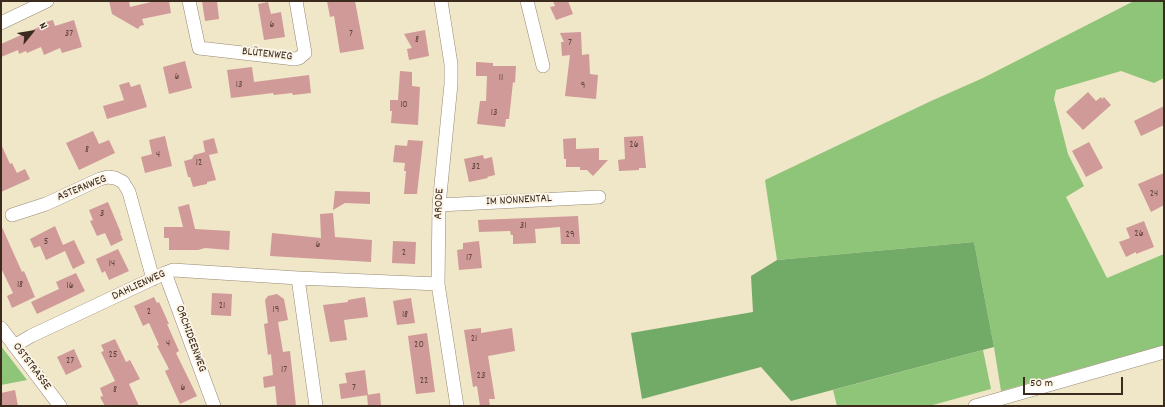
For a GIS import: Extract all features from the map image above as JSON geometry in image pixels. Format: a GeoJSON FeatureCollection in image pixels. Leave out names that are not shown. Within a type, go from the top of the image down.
{"type":"FeatureCollection","features":[{"type":"Feature","properties":{"kind":"street"},"geometry":{"type":"LineString","coordinates":[[1,23],[47,1]]}},
{"type":"Feature","properties":{"kind":"street","name":"BLÜTENWEG"},"geometry":{"type":"LineString","coordinates":[[189,1],[199,48],[295,59],[299,58],[305,53],[296,1]]}},
{"type":"Feature","properties":{"kind":"street","name":"ARODE"},"geometry":{"type":"LineString","coordinates":[[441,1],[451,64],[451,84],[439,205],[438,284],[457,406]]}},
{"type":"Feature","properties":{"kind":"street"},"geometry":{"type":"LineString","coordinates":[[527,1],[543,66]]}},
{"type":"Feature","properties":{"kind":"street","name":"ASTERNWEG"},"geometry":{"type":"LineString","coordinates":[[12,215],[46,204],[100,179],[108,177],[115,178],[123,182],[129,192],[153,279]]}},
{"type":"Feature","properties":{"kind":"street","name":"IM NONNENTAL"},"geometry":{"type":"LineString","coordinates":[[439,205],[599,197]]}},
{"type":"Feature","properties":{"kind":"street","name":"DAHLIENWEG"},"geometry":{"type":"LineString","coordinates":[[14,346],[31,336],[174,270],[298,278],[438,284]]}},
{"type":"Feature","properties":{"kind":"street","name":"ORCHIDEENWEG"},"geometry":{"type":"LineString","coordinates":[[166,273],[214,406]]}},
{"type":"Feature","properties":{"kind":"street"},"geometry":{"type":"LineString","coordinates":[[298,278],[316,406]]}},
{"type":"Feature","properties":{"kind":"street","name":"OSTSTRASSE"},"geometry":{"type":"LineString","coordinates":[[1,328],[60,406]]}},
{"type":"Feature","properties":{"kind":"street"},"geometry":{"type":"LineString","coordinates":[[975,406],[998,403],[1164,352]]}},
{"type":"Feature","properties":{"kind":"green space"},"geometry":{"type":"Polygon","coordinates":[[[1134,1],[1164,1],[1164,78],[1154,83],[1121,71],[1056,90],[1054,99],[1068,154],[1084,186],[1066,197],[1107,278],[1164,254],[1164,345],[1001,391],[974,242],[777,260],[765,180],[931,101],[983,78],[1134,1]]]}},
{"type":"Feature","properties":{"kind":"green space"},"geometry":{"type":"Polygon","coordinates":[[[974,242],[994,347],[791,401],[761,367],[642,399],[631,333],[753,312],[751,276],[777,260],[974,242]]]}},
{"type":"Feature","properties":{"kind":"green space"},"geometry":{"type":"Polygon","coordinates":[[[1,346],[27,380],[1,385],[1,346]]]}},
{"type":"Feature","properties":{"kind":"green space"},"geometry":{"type":"Polygon","coordinates":[[[983,350],[991,389],[929,406],[837,406],[833,390],[983,350]]]}},
{"type":"Feature","properties":{"kind":"building"},"geometry":{"type":"Polygon","coordinates":[[[109,1],[129,1],[130,7],[155,1],[169,1],[171,13],[142,19],[144,25],[140,26],[138,29],[112,14],[109,1]]]}},
{"type":"Feature","properties":{"kind":"building"},"geometry":{"type":"Polygon","coordinates":[[[202,1],[217,1],[219,19],[205,21],[202,1]]]}},
{"type":"Feature","properties":{"kind":"building"},"geometry":{"type":"Polygon","coordinates":[[[327,1],[355,1],[364,49],[340,53],[334,16],[330,17],[327,1]]]}},
{"type":"Feature","properties":{"kind":"building"},"geometry":{"type":"Polygon","coordinates":[[[553,1],[568,1],[573,14],[556,20],[550,7],[555,6],[553,1]]]}},
{"type":"Feature","properties":{"kind":"building"},"geometry":{"type":"Polygon","coordinates":[[[268,2],[271,14],[281,12],[285,37],[264,40],[258,4],[268,2]]]}},
{"type":"Feature","properties":{"kind":"building"},"geometry":{"type":"Polygon","coordinates":[[[53,20],[55,26],[74,20],[82,47],[62,53],[60,48],[44,55],[41,47],[27,53],[26,51],[19,54],[18,50],[1,57],[1,44],[39,27],[38,24],[53,20]]]}},
{"type":"Feature","properties":{"kind":"building"},"geometry":{"type":"Polygon","coordinates":[[[425,30],[429,56],[409,60],[407,49],[412,48],[404,34],[425,30]]]}},
{"type":"Feature","properties":{"kind":"building"},"geometry":{"type":"Polygon","coordinates":[[[581,32],[582,55],[589,54],[590,74],[598,75],[596,99],[565,96],[570,55],[562,56],[561,42],[564,42],[560,33],[581,32]]]}},
{"type":"Feature","properties":{"kind":"building"},"geometry":{"type":"Polygon","coordinates":[[[185,61],[192,88],[169,94],[163,67],[185,61]]]}},
{"type":"Feature","properties":{"kind":"building"},"geometry":{"type":"Polygon","coordinates":[[[476,62],[493,63],[493,66],[516,66],[515,83],[513,82],[509,119],[506,119],[505,127],[477,124],[480,101],[486,101],[487,76],[476,76],[476,62]]]}},
{"type":"Feature","properties":{"kind":"building"},"geometry":{"type":"Polygon","coordinates":[[[252,67],[254,82],[309,75],[311,93],[274,95],[273,93],[231,98],[227,70],[252,67]]]}},
{"type":"Feature","properties":{"kind":"building"},"geometry":{"type":"Polygon","coordinates":[[[400,71],[412,72],[412,86],[420,87],[418,125],[391,123],[392,111],[390,111],[390,100],[398,100],[400,71]]]}},
{"type":"Feature","properties":{"kind":"building"},"geometry":{"type":"Polygon","coordinates":[[[129,82],[131,87],[140,84],[147,107],[107,119],[103,106],[124,100],[119,85],[129,82]]]}},
{"type":"Feature","properties":{"kind":"building"},"geometry":{"type":"Polygon","coordinates":[[[1088,92],[1096,101],[1101,97],[1102,99],[1104,97],[1111,105],[1083,130],[1066,112],[1088,92]]]}},
{"type":"Feature","properties":{"kind":"building"},"geometry":{"type":"Polygon","coordinates":[[[1164,106],[1164,125],[1141,136],[1134,121],[1164,106]]]}},
{"type":"Feature","properties":{"kind":"building"},"geometry":{"type":"Polygon","coordinates":[[[93,131],[99,144],[109,140],[115,153],[79,170],[66,143],[93,131]]]}},
{"type":"Feature","properties":{"kind":"building"},"geometry":{"type":"Polygon","coordinates":[[[165,136],[172,166],[145,173],[141,157],[152,154],[149,140],[165,136]]]}},
{"type":"Feature","properties":{"kind":"building"},"geometry":{"type":"Polygon","coordinates":[[[643,136],[646,168],[639,168],[639,170],[619,171],[618,160],[625,159],[624,137],[643,136]]]}},
{"type":"Feature","properties":{"kind":"building"},"geometry":{"type":"Polygon","coordinates":[[[214,138],[218,153],[209,155],[216,180],[207,182],[207,184],[193,187],[190,177],[188,177],[184,161],[192,159],[194,155],[205,152],[203,141],[214,138]]]}},
{"type":"Feature","properties":{"kind":"building"},"geometry":{"type":"Polygon","coordinates":[[[576,138],[576,149],[599,148],[599,160],[608,160],[593,176],[587,170],[580,170],[580,167],[566,167],[563,139],[576,138]]]}},
{"type":"Feature","properties":{"kind":"building"},"geometry":{"type":"Polygon","coordinates":[[[408,140],[423,141],[417,194],[404,194],[406,171],[404,171],[405,163],[393,162],[395,145],[407,146],[408,140]]]}},
{"type":"Feature","properties":{"kind":"building"},"geometry":{"type":"Polygon","coordinates":[[[1089,142],[1103,168],[1086,177],[1072,151],[1089,142]]]}},
{"type":"Feature","properties":{"kind":"building"},"geometry":{"type":"Polygon","coordinates":[[[1,144],[10,164],[12,163],[17,173],[25,169],[30,179],[1,192],[1,144]]]}},
{"type":"Feature","properties":{"kind":"building"},"geometry":{"type":"Polygon","coordinates":[[[483,155],[484,159],[492,157],[495,175],[469,182],[464,159],[483,155]]]}},
{"type":"Feature","properties":{"kind":"building"},"geometry":{"type":"Polygon","coordinates":[[[1164,173],[1164,205],[1151,212],[1138,184],[1164,173]]]}},
{"type":"Feature","properties":{"kind":"building"},"geometry":{"type":"Polygon","coordinates":[[[335,191],[370,192],[370,204],[345,203],[333,210],[335,191]]]}},
{"type":"Feature","properties":{"kind":"building"},"geometry":{"type":"Polygon","coordinates":[[[108,202],[123,240],[111,246],[105,233],[97,236],[90,221],[93,220],[89,210],[108,202]]]}},
{"type":"Feature","properties":{"kind":"building"},"geometry":{"type":"Polygon","coordinates":[[[189,204],[195,229],[230,231],[229,250],[205,248],[198,250],[169,250],[169,238],[164,238],[164,227],[183,227],[178,207],[189,204]]]}},
{"type":"Feature","properties":{"kind":"building"},"geometry":{"type":"Polygon","coordinates":[[[333,213],[335,237],[372,240],[371,262],[270,256],[272,233],[321,238],[320,214],[333,213]]]}},
{"type":"Feature","properties":{"kind":"building"},"geometry":{"type":"Polygon","coordinates":[[[578,216],[580,244],[561,244],[560,227],[535,229],[536,243],[513,244],[513,235],[511,235],[510,231],[479,232],[478,220],[578,216]]]}},
{"type":"Feature","properties":{"kind":"building"},"geometry":{"type":"Polygon","coordinates":[[[1144,221],[1154,247],[1136,254],[1136,252],[1126,257],[1119,242],[1130,238],[1126,228],[1144,221]]]}},
{"type":"Feature","properties":{"kind":"building"},"geometry":{"type":"Polygon","coordinates":[[[1,225],[35,297],[12,308],[7,296],[13,293],[1,268],[1,225]]]}},
{"type":"Feature","properties":{"kind":"building"},"geometry":{"type":"Polygon","coordinates":[[[55,226],[63,245],[74,240],[85,263],[73,269],[65,251],[46,260],[40,246],[34,248],[30,239],[55,226]]]}},
{"type":"Feature","properties":{"kind":"building"},"geometry":{"type":"Polygon","coordinates":[[[393,241],[416,242],[415,264],[392,263],[393,241]]]}},
{"type":"Feature","properties":{"kind":"building"},"geometry":{"type":"Polygon","coordinates":[[[479,241],[482,268],[459,270],[457,250],[463,249],[463,243],[479,241]]]}},
{"type":"Feature","properties":{"kind":"building"},"geometry":{"type":"Polygon","coordinates":[[[118,249],[129,271],[109,280],[105,271],[102,273],[96,259],[118,249]]]}},
{"type":"Feature","properties":{"kind":"building"},"geometry":{"type":"Polygon","coordinates":[[[76,273],[85,291],[37,314],[31,302],[59,289],[56,282],[76,273]]]}},
{"type":"Feature","properties":{"kind":"building"},"geometry":{"type":"Polygon","coordinates":[[[212,293],[232,294],[231,316],[211,315],[212,293]]]}},
{"type":"Feature","properties":{"kind":"building"},"geometry":{"type":"Polygon","coordinates":[[[277,294],[284,299],[288,320],[278,322],[283,352],[290,351],[296,406],[277,406],[275,386],[264,388],[263,377],[273,375],[271,354],[268,355],[264,324],[268,323],[265,300],[268,296],[277,294]]]}},
{"type":"Feature","properties":{"kind":"building"},"geometry":{"type":"Polygon","coordinates":[[[154,297],[157,303],[159,302],[169,324],[167,324],[179,351],[176,353],[197,396],[180,404],[165,371],[169,369],[157,346],[159,345],[149,323],[143,326],[134,306],[154,297]]]}},
{"type":"Feature","properties":{"kind":"building"},"geometry":{"type":"Polygon","coordinates":[[[365,297],[368,317],[344,320],[347,340],[330,342],[323,305],[348,302],[348,300],[365,297]]]}},
{"type":"Feature","properties":{"kind":"building"},"geometry":{"type":"Polygon","coordinates":[[[411,298],[415,323],[397,325],[393,301],[411,298]]]}},
{"type":"Feature","properties":{"kind":"building"},"geometry":{"type":"Polygon","coordinates":[[[481,328],[481,333],[512,328],[515,351],[488,356],[495,399],[489,399],[490,406],[480,406],[477,386],[473,387],[464,330],[481,328]]]}},
{"type":"Feature","properties":{"kind":"building"},"geometry":{"type":"Polygon","coordinates":[[[427,333],[435,392],[416,394],[408,336],[427,333]]]}},
{"type":"Feature","properties":{"kind":"building"},"geometry":{"type":"Polygon","coordinates":[[[115,339],[126,362],[130,360],[140,379],[129,384],[139,406],[105,406],[100,397],[103,396],[100,388],[115,381],[101,352],[104,351],[101,345],[115,339]]]}},
{"type":"Feature","properties":{"kind":"building"},"geometry":{"type":"Polygon","coordinates":[[[74,349],[82,367],[66,375],[57,357],[74,349]]]}},
{"type":"Feature","properties":{"kind":"building"},"geometry":{"type":"Polygon","coordinates":[[[365,370],[368,395],[341,399],[339,384],[347,383],[345,373],[365,370]]]}},
{"type":"Feature","properties":{"kind":"building"},"geometry":{"type":"Polygon","coordinates":[[[15,390],[18,406],[1,406],[1,393],[15,390]]]}},
{"type":"Feature","properties":{"kind":"building"},"geometry":{"type":"Polygon","coordinates":[[[380,393],[381,406],[368,406],[367,395],[380,393]]]}}]}
